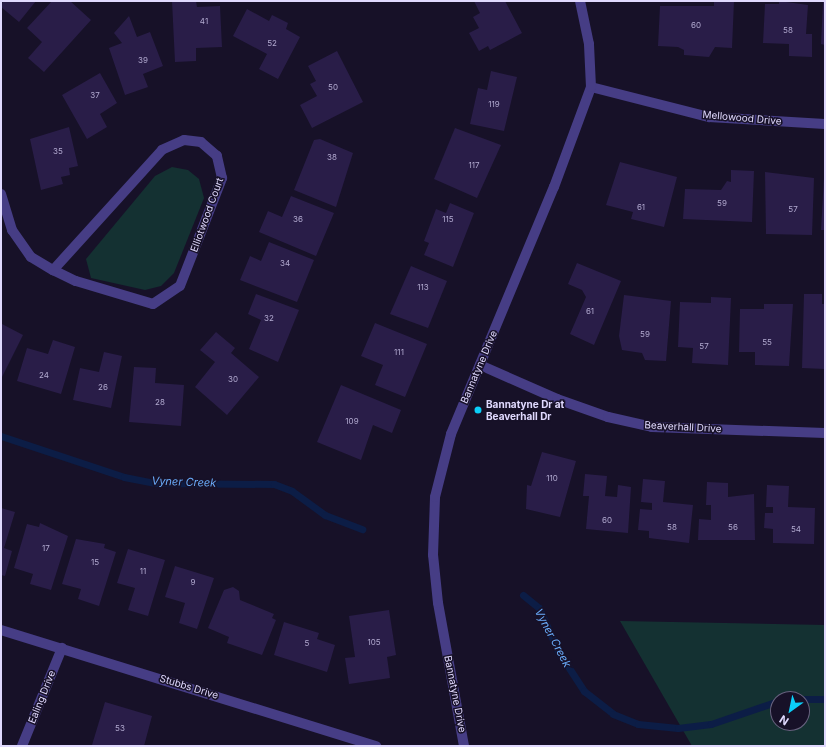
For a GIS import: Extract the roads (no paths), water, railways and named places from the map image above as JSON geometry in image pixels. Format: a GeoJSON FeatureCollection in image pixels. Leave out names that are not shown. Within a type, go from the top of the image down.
{"type":"FeatureCollection","features":[{"type":"Feature","properties":{"kind":"street","name":"Bannatyne Drive"},"geometry":{"type":"LineString","coordinates":[[464,746],[438,602],[433,555],[435,504],[451,434],[554,187],[591,87],[589,44],[580,1]]}},
{"type":"Feature","properties":{"kind":"street","name":"Mellowood Drive"},"geometry":{"type":"LineString","coordinates":[[591,87],[709,117],[825,124]]}},
{"type":"Feature","properties":{"kind":"street","name":"Elliotwood Court"},"geometry":{"type":"LineString","coordinates":[[1,194],[12,230],[31,257],[53,270],[132,300],[153,304],[167,297],[180,286],[222,178],[217,156],[201,142],[184,140],[162,150],[53,270]]}},
{"type":"Feature","properties":{"kind":"street","name":"Beaverhall Drive"},"geometry":{"type":"LineString","coordinates":[[480,365],[557,399],[652,428],[825,433]]}},
{"type":"Feature","properties":{"kind":"street","name":"Stubbs Drive"},"geometry":{"type":"LineString","coordinates":[[1,630],[376,746]]}},
{"type":"Feature","properties":{"kind":"street","name":"Ealing Drive"},"geometry":{"type":"LineString","coordinates":[[22,746],[62,648]]}},
{"type":"Feature","properties":{"kind":"waterway","name":"Vyner Creek"},"geometry":{"type":"LineString","coordinates":[[1,436],[124,477],[155,483],[274,484],[292,491],[325,515],[362,529]]}},
{"type":"Feature","properties":{"kind":"waterway","name":"Vyner Creek"},"geometry":{"type":"LineString","coordinates":[[523,595],[539,608],[558,651],[584,691],[613,714],[638,724],[678,728],[711,724],[770,704]]}},
{"type":"Feature","properties":{"kind":"waterway","name":"Vyner Creek"},"geometry":{"type":"LineString","coordinates":[[810,699],[825,699]]}},
{"type":"Feature","properties":{"kind":"place","name":"Bannatyne Dr at Beaverhall Dr"},"geometry":{"type":"Point","coordinates":[478,410]}}]}
